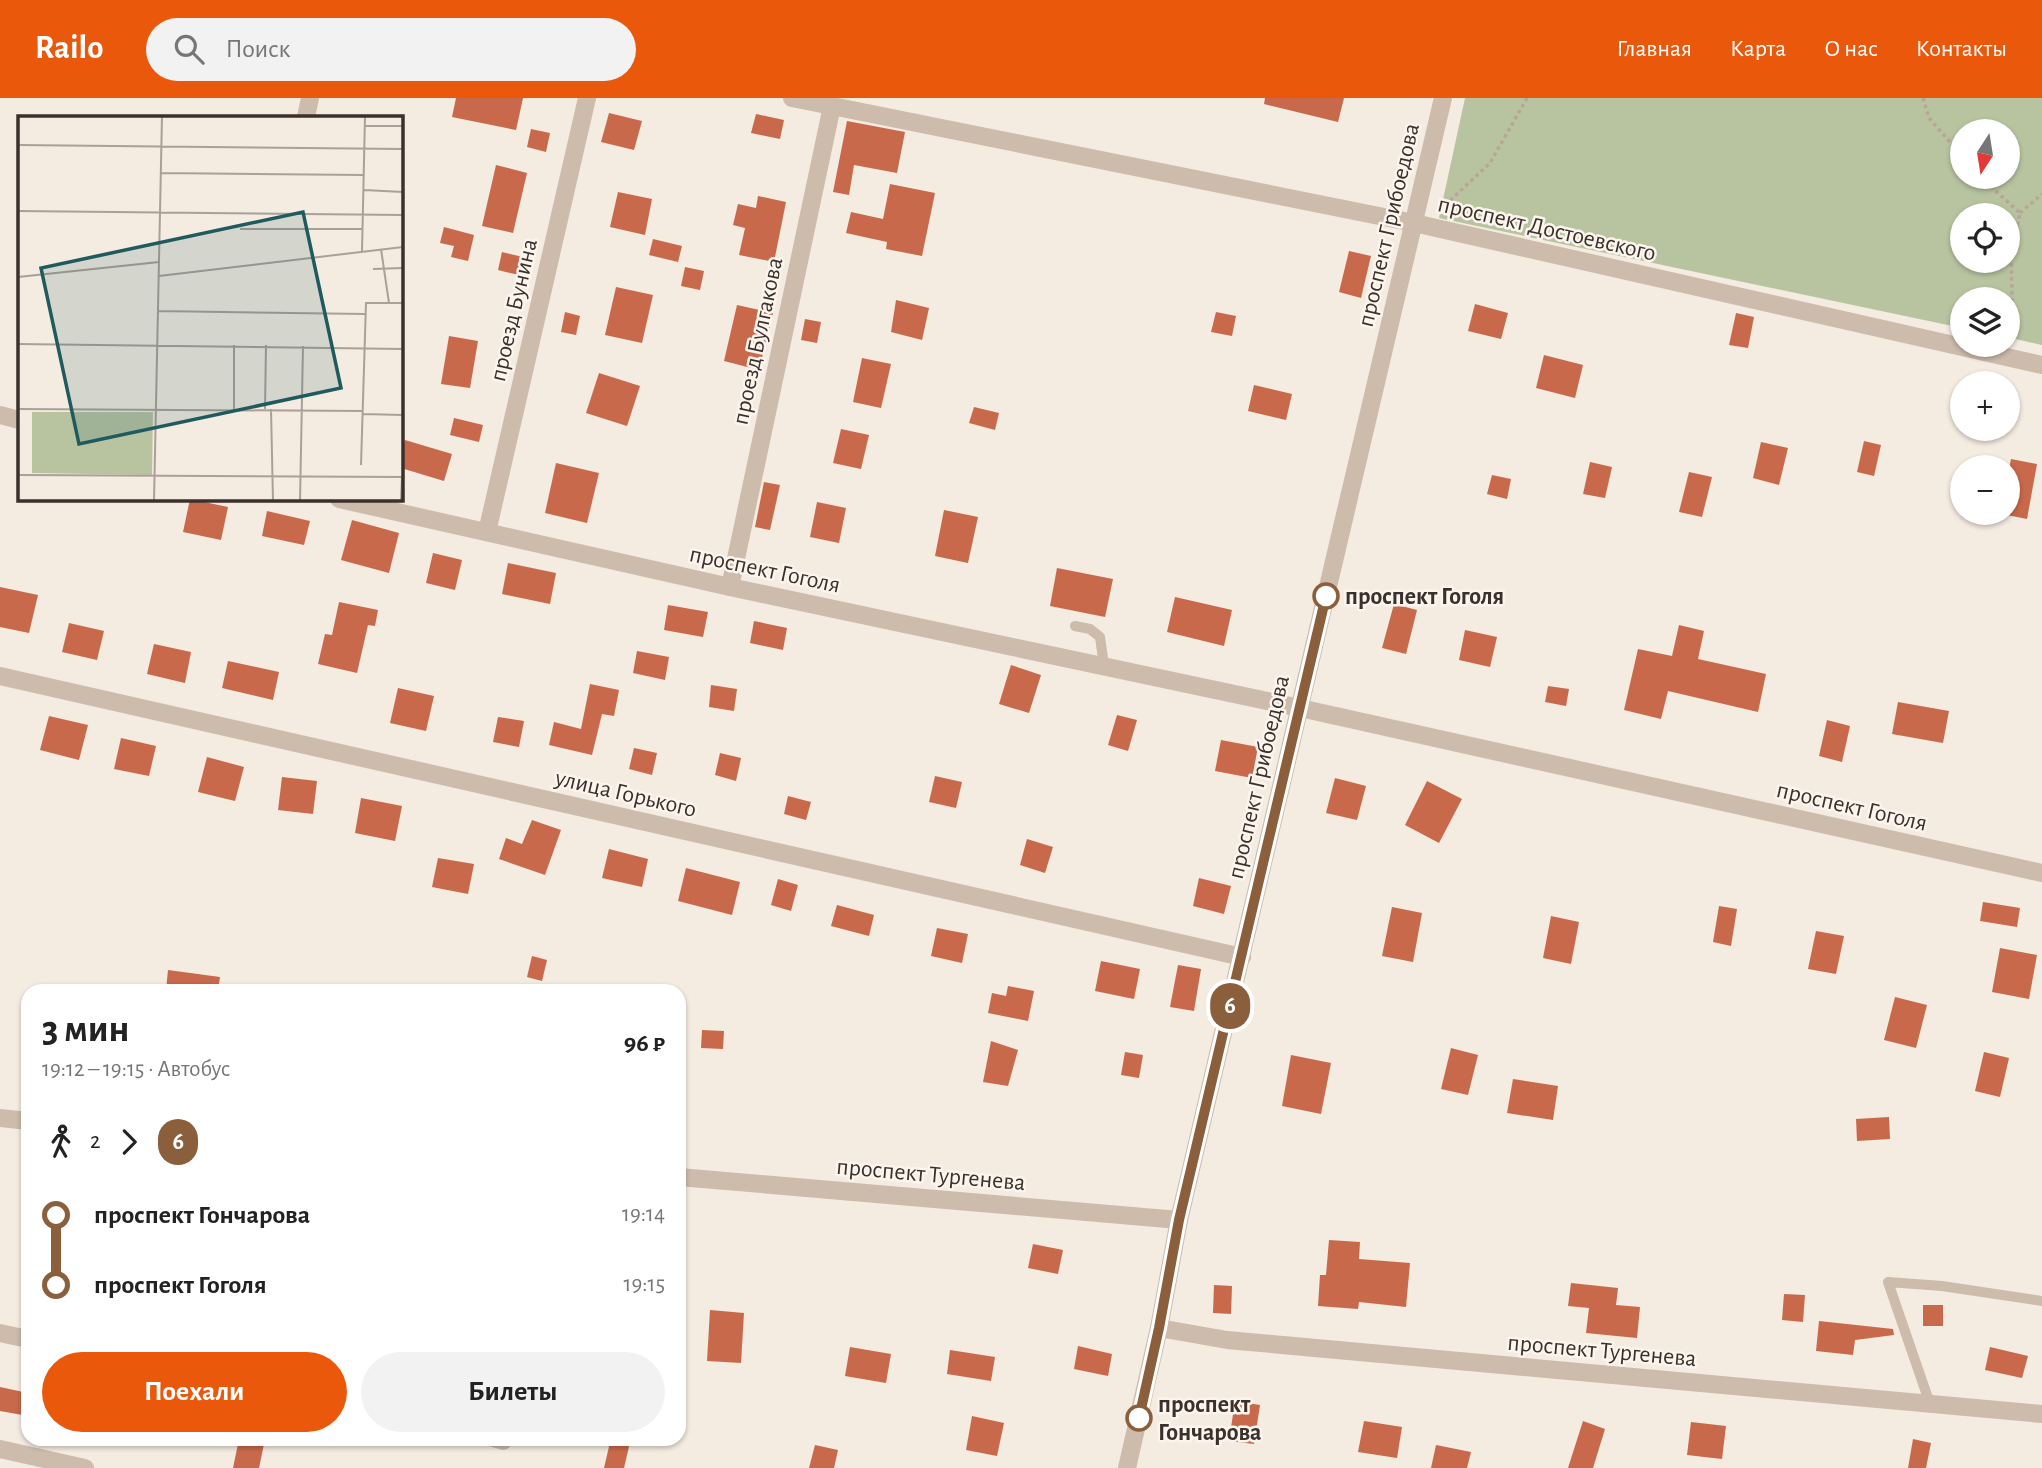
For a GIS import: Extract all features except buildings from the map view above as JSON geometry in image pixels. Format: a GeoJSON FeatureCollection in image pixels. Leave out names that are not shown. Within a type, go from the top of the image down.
{"type":"FeatureCollection","features":[{"type":"Feature","properties":{"kind":"street"},"geometry":{"type":"LineString","coordinates":[[306,116],[310,98]]}},
{"type":"Feature","properties":{"kind":"street","name":"проезд Бунина"},"geometry":{"type":"LineString","coordinates":[[487,532],[587,98]]}},
{"type":"Feature","properties":{"kind":"street","name":"проспект Достоевского"},"geometry":{"type":"LineString","coordinates":[[792,98],[1418,224],[2042,365]]}},
{"type":"Feature","properties":{"kind":"street","name":"проспект Грибоедова"},"geometry":{"type":"LineString","coordinates":[[1127,1468],[1159,1328],[1179,1220],[1418,224],[1443,98]]}},
{"type":"Feature","properties":{"kind":"street","name":"проезд Булгакова"},"geometry":{"type":"LineString","coordinates":[[730,587],[832,106]]}},
{"type":"Feature","properties":{"kind":"street"},"geometry":{"type":"LineString","coordinates":[[0,415],[18,419]]}},
{"type":"Feature","properties":{"kind":"street","name":"проспект Гоголя"},"geometry":{"type":"LineString","coordinates":[[343,500],[2042,873]]}},
{"type":"Feature","properties":{"kind":"street","name":"улица Горького"},"geometry":{"type":"LineString","coordinates":[[0,676],[1242,957]]}},
{"type":"Feature","properties":{"kind":"street"},"geometry":{"type":"LineString","coordinates":[[0,1118],[21,1120]]}},
{"type":"Feature","properties":{"kind":"street","name":"проспект Тургенева"},"geometry":{"type":"LineString","coordinates":[[686,1178],[1179,1220]]}},
{"type":"Feature","properties":{"kind":"street","name":"проспект Тургенева"},"geometry":{"type":"LineString","coordinates":[[1159,1328],[1227,1340],[2042,1414]]}},
{"type":"Feature","properties":{"kind":"street"},"geometry":{"type":"LineString","coordinates":[[0,1333],[21,1338]]}},
{"type":"Feature","properties":{"kind":"street"},"geometry":{"type":"LineString","coordinates":[[0,1449],[85,1468]]}},
{"type":"Feature","properties":{"kind":"lane"},"geometry":{"type":"LineString","coordinates":[[1075,626],[1090,629],[1100,637],[1104,666]]}},
{"type":"Feature","properties":{"kind":"lane"},"geometry":{"type":"LineString","coordinates":[[1930,1404],[1888,1282],[1942,1286],[2042,1301]]}},
{"type":"Feature","properties":{"kind":"path"},"geometry":{"type":"LineString","coordinates":[[1418,224],[1490,163],[1527,98]]}},
{"type":"Feature","properties":{"kind":"path"},"geometry":{"type":"LineString","coordinates":[[1923,98],[1929,118],[1950,142]]}},
{"type":"Feature","properties":{"kind":"path"},"geometry":{"type":"LineString","coordinates":[[1993,189],[2009,203]]}},
{"type":"Feature","properties":{"kind":"path"},"geometry":{"type":"LineString","coordinates":[[2020,213],[2042,194]]}},
{"type":"Feature","properties":{"kind":"path"},"geometry":{"type":"LineString","coordinates":[[2012,273],[2014,359]]}},
{"type":"Feature","properties":{"kind":"green space"},"geometry":{"type":"Polygon","coordinates":[[[1465,98],[2042,98],[2042,345],[2020,340],[2020,287],[1950,287],[1950,325],[1439,218],[1465,98]]]}},
{"type":"Feature","properties":{"kind":"bus line","name":"6"},"geometry":{"type":"LineString","coordinates":[[1139,1418],[1179,1220],[1326,596]]}},
{"type":"Feature","properties":{"kind":"place","name":"проспект Гоголя"},"geometry":{"type":"Point","coordinates":[1326,596]}},
{"type":"Feature","properties":{"kind":"place","name":"проспект Гончарова"},"geometry":{"type":"Point","coordinates":[1139,1418]}}]}
